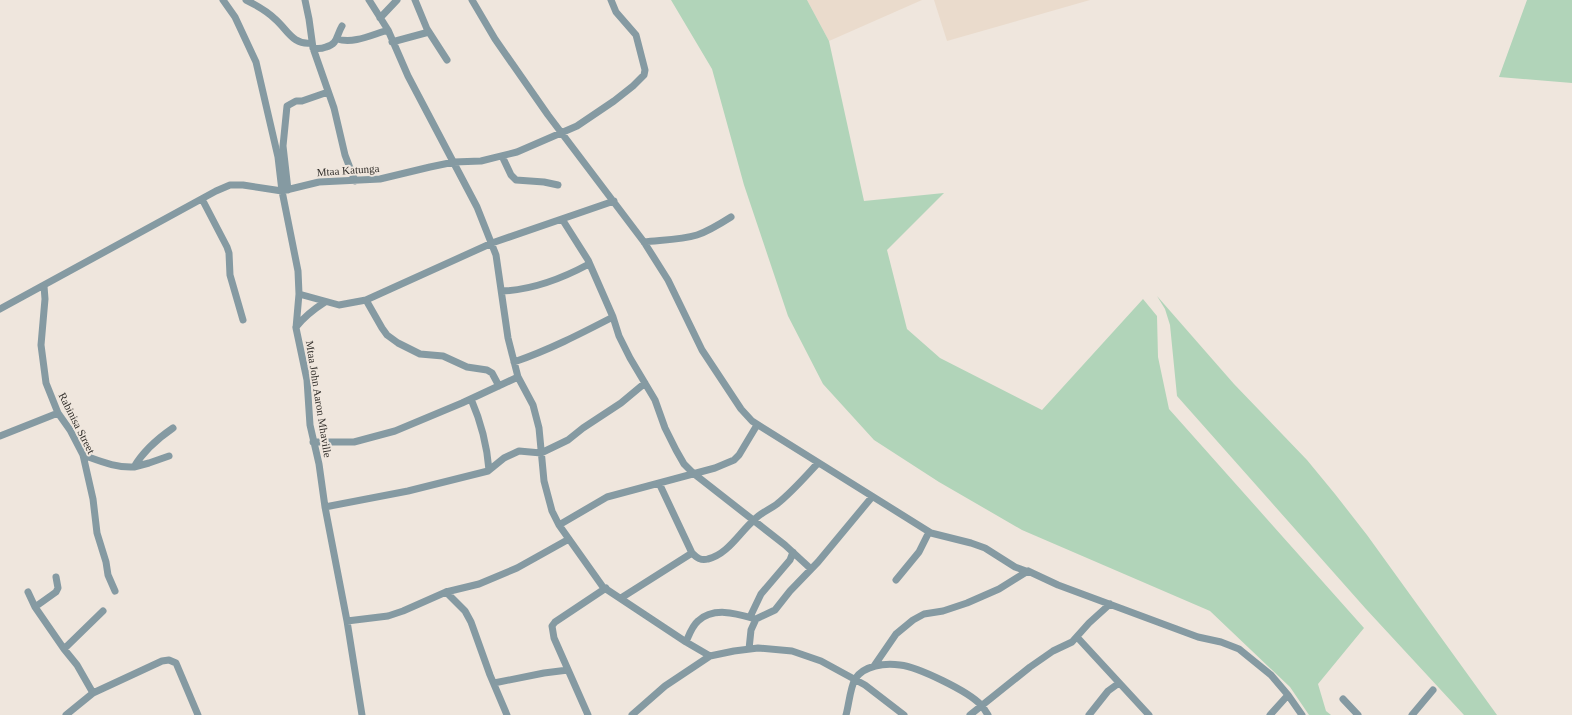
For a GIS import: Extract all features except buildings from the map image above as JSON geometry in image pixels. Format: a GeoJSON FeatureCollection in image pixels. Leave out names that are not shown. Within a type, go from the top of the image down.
{"type":"FeatureCollection","features":[{"type":"Feature","properties":{"kind":"street","name":"Mtaa John Aaron Mhaville"},"geometry":{"type":"LineString","coordinates":[[223,0],[235,17],[256,62],[285,191],[298,271],[300,294],[296,328],[307,380],[310,425],[319,464],[325,507],[347,621],[362,715]]}},
{"type":"Feature","properties":{"kind":"street"},"geometry":{"type":"LineString","coordinates":[[246,0],[255,4],[275,18],[293,39],[321,49],[332,46],[337,39],[337,35],[342,26]]}},
{"type":"Feature","properties":{"kind":"street"},"geometry":{"type":"LineString","coordinates":[[304,0],[309,19],[312,45],[334,108],[345,155],[355,181]]}},
{"type":"Feature","properties":{"kind":"street"},"geometry":{"type":"LineString","coordinates":[[369,0],[388,30],[408,76],[477,207],[492,243],[496,255],[506,326],[514,362],[518,377],[533,405],[539,428],[544,481],[552,511],[559,525],[598,581],[606,588],[686,642],[710,656]]}},
{"type":"Feature","properties":{"kind":"street"},"geometry":{"type":"LineString","coordinates":[[380,18],[397,0]]}},
{"type":"Feature","properties":{"kind":"street"},"geometry":{"type":"LineString","coordinates":[[415,0],[421,18],[447,60]]}},
{"type":"Feature","properties":{"kind":"street"},"geometry":{"type":"LineString","coordinates":[[472,0],[495,39],[562,133],[644,242],[668,280],[706,356],[741,410],[752,421],[929,532],[985,548],[1015,567],[1028,571],[1058,586],[1191,635],[1221,642],[1239,649],[1271,675],[1302,715]]}},
{"type":"Feature","properties":{"kind":"street","name":"Mtaa Katunga"},"geometry":{"type":"LineString","coordinates":[[0,309],[202,199],[230,186],[243,185],[285,191],[319,182],[380,179],[454,162],[481,161],[517,152],[577,126],[614,101],[644,75],[645,70],[636,35],[616,12],[611,0]]}},
{"type":"Feature","properties":{"kind":"street"},"geometry":{"type":"LineString","coordinates":[[337,39],[346,41],[354,40],[388,30]]}},
{"type":"Feature","properties":{"kind":"street"},"geometry":{"type":"LineString","coordinates":[[392,42],[429,32]]}},
{"type":"Feature","properties":{"kind":"street"},"geometry":{"type":"LineString","coordinates":[[285,191],[283,146],[287,106],[296,101],[302,101],[328,92]]}},
{"type":"Feature","properties":{"kind":"street"},"geometry":{"type":"LineString","coordinates":[[502,156],[511,174],[516,180],[544,182],[558,185]]}},
{"type":"Feature","properties":{"kind":"street"},"geometry":{"type":"LineString","coordinates":[[202,199],[224,240],[229,253],[230,275],[243,320]]}},
{"type":"Feature","properties":{"kind":"street"},"geometry":{"type":"LineString","coordinates":[[300,294],[339,305],[366,300],[492,243],[614,201]]}},
{"type":"Feature","properties":{"kind":"street"},"geometry":{"type":"LineString","coordinates":[[644,242],[697,235],[731,217]]}},
{"type":"Feature","properties":{"kind":"street"},"geometry":{"type":"LineString","coordinates":[[562,219],[590,264],[613,317],[619,336],[655,400],[665,428],[684,464],[693,474],[793,552],[811,569]]}},
{"type":"Feature","properties":{"kind":"street"},"geometry":{"type":"LineString","coordinates":[[502,291],[543,284],[590,264]]}},
{"type":"Feature","properties":{"kind":"street","name":"Rabinisa Street"},"geometry":{"type":"LineString","coordinates":[[44,286],[45,300],[41,345],[46,383],[58,413],[70,430],[83,455],[93,499],[97,533],[108,574],[115,591]]}},
{"type":"Feature","properties":{"kind":"street"},"geometry":{"type":"LineString","coordinates":[[366,300],[382,328],[398,343],[420,354],[428,356],[443,356],[467,367],[487,370],[492,373],[499,386]]}},
{"type":"Feature","properties":{"kind":"street"},"geometry":{"type":"LineString","coordinates":[[296,328],[316,308],[325,302]]}},
{"type":"Feature","properties":{"kind":"street"},"geometry":{"type":"LineString","coordinates":[[514,362],[563,343],[613,317]]}},
{"type":"Feature","properties":{"kind":"street"},"geometry":{"type":"LineString","coordinates":[[313,442],[354,442],[395,431],[471,399],[518,377]]}},
{"type":"Feature","properties":{"kind":"street"},"geometry":{"type":"LineString","coordinates":[[325,507],[414,490],[489,470],[504,458],[519,451],[541,453],[568,440],[583,428],[621,403],[645,383]]}},
{"type":"Feature","properties":{"kind":"street"},"geometry":{"type":"LineString","coordinates":[[471,399],[485,439],[489,470]]}},
{"type":"Feature","properties":{"kind":"street"},"geometry":{"type":"LineString","coordinates":[[0,436],[58,413]]}},
{"type":"Feature","properties":{"kind":"street"},"geometry":{"type":"LineString","coordinates":[[559,525],[607,497],[693,474],[734,460],[739,455],[757,425]]}},
{"type":"Feature","properties":{"kind":"street"},"geometry":{"type":"LineString","coordinates":[[134,467],[142,454],[159,437],[173,428]]}},
{"type":"Feature","properties":{"kind":"street"},"geometry":{"type":"LineString","coordinates":[[83,455],[109,464],[126,467],[134,467],[169,456]]}},
{"type":"Feature","properties":{"kind":"street"},"geometry":{"type":"LineString","coordinates":[[659,483],[692,553],[696,558],[702,560],[714,557],[738,538],[753,520],[776,504],[818,463]]}},
{"type":"Feature","properties":{"kind":"street"},"geometry":{"type":"LineString","coordinates":[[686,642],[698,621],[708,614],[734,612],[753,618],[775,610],[872,497]]}},
{"type":"Feature","properties":{"kind":"street"},"geometry":{"type":"LineString","coordinates":[[896,580],[919,552],[929,532]]}},
{"type":"Feature","properties":{"kind":"street"},"geometry":{"type":"LineString","coordinates":[[347,621],[388,616],[446,592],[479,584],[502,574],[569,539]]}},
{"type":"Feature","properties":{"kind":"street"},"geometry":{"type":"LineString","coordinates":[[749,650],[753,618],[761,594],[790,560],[793,552]]}},
{"type":"Feature","properties":{"kind":"street"},"geometry":{"type":"LineString","coordinates":[[621,598],[692,553]]}},
{"type":"Feature","properties":{"kind":"street"},"geometry":{"type":"LineString","coordinates":[[874,666],[896,634],[913,620],[924,614],[967,603],[999,589],[1028,571]]}},
{"type":"Feature","properties":{"kind":"street"},"geometry":{"type":"LineString","coordinates":[[35,607],[56,592],[58,588],[56,577]]}},
{"type":"Feature","properties":{"kind":"street"},"geometry":{"type":"LineString","coordinates":[[588,715],[554,638],[552,626],[555,622],[606,588]]}},
{"type":"Feature","properties":{"kind":"street"},"geometry":{"type":"LineString","coordinates":[[28,592],[35,607],[77,665],[93,693]]}},
{"type":"Feature","properties":{"kind":"street"},"geometry":{"type":"LineString","coordinates":[[446,592],[465,611],[471,622],[507,715]]}},
{"type":"Feature","properties":{"kind":"street"},"geometry":{"type":"LineString","coordinates":[[970,715],[1036,663],[1053,651],[1067,645],[1110,604]]}},
{"type":"Feature","properties":{"kind":"street"},"geometry":{"type":"LineString","coordinates":[[64,649],[103,611]]}},
{"type":"Feature","properties":{"kind":"street"},"geometry":{"type":"LineString","coordinates":[[1077,637],[1149,715]]}},
{"type":"Feature","properties":{"kind":"street"},"geometry":{"type":"LineString","coordinates":[[632,715],[665,686],[710,656],[758,648],[792,651],[821,660],[856,679],[877,693],[904,715]]}},
{"type":"Feature","properties":{"kind":"street"},"geometry":{"type":"LineString","coordinates":[[66,715],[93,693],[162,661],[169,660],[176,663],[198,715]]}},
{"type":"Feature","properties":{"kind":"street"},"geometry":{"type":"LineString","coordinates":[[846,715],[856,679],[863,672],[874,666],[900,665],[921,672],[957,689],[982,705],[988,715]]}},
{"type":"Feature","properties":{"kind":"street"},"geometry":{"type":"LineString","coordinates":[[494,683],[568,670]]}},
{"type":"Feature","properties":{"kind":"street"},"geometry":{"type":"LineString","coordinates":[[1089,715],[1108,691],[1119,683]]}},
{"type":"Feature","properties":{"kind":"street"},"geometry":{"type":"LineString","coordinates":[[1412,715],[1433,690]]}},
{"type":"Feature","properties":{"kind":"street"},"geometry":{"type":"LineString","coordinates":[[1270,715],[1288,695]]}},
{"type":"Feature","properties":{"kind":"street"},"geometry":{"type":"LineString","coordinates":[[1343,699],[1358,715]]}},
{"type":"Feature","properties":{"kind":"shaded area"},"geometry":{"type":"Polygon","coordinates":[[[807,0],[922,0],[829,41],[807,0]]]}},
{"type":"Feature","properties":{"kind":"shaded area"},"geometry":{"type":"Polygon","coordinates":[[[934,0],[1090,0],[947,41],[934,0]]]}},
{"type":"Feature","properties":{"kind":"green space"},"geometry":{"type":"Polygon","coordinates":[[[671,0],[807,0],[829,41],[864,201],[944,193],[887,250],[907,329],[940,358],[1042,410],[1143,299],[1157,316],[1158,357],[1169,409],[1364,628],[1318,684],[1326,711],[1331,715],[1309,715],[1290,687],[1210,611],[1022,530],[939,482],[874,440],[823,384],[788,316],[744,185],[712,69],[671,0]]]}},
{"type":"Feature","properties":{"kind":"green space"},"geometry":{"type":"Polygon","coordinates":[[[1527,0],[1572,0],[1572,83],[1499,77],[1527,0]]]}},
{"type":"Feature","properties":{"kind":"green space"},"geometry":{"type":"Polygon","coordinates":[[[1157,296],[1234,384],[1307,460],[1335,494],[1367,535],[1497,715],[1464,715],[1366,609],[1177,396],[1170,325],[1165,309],[1157,296]]]}}]}
